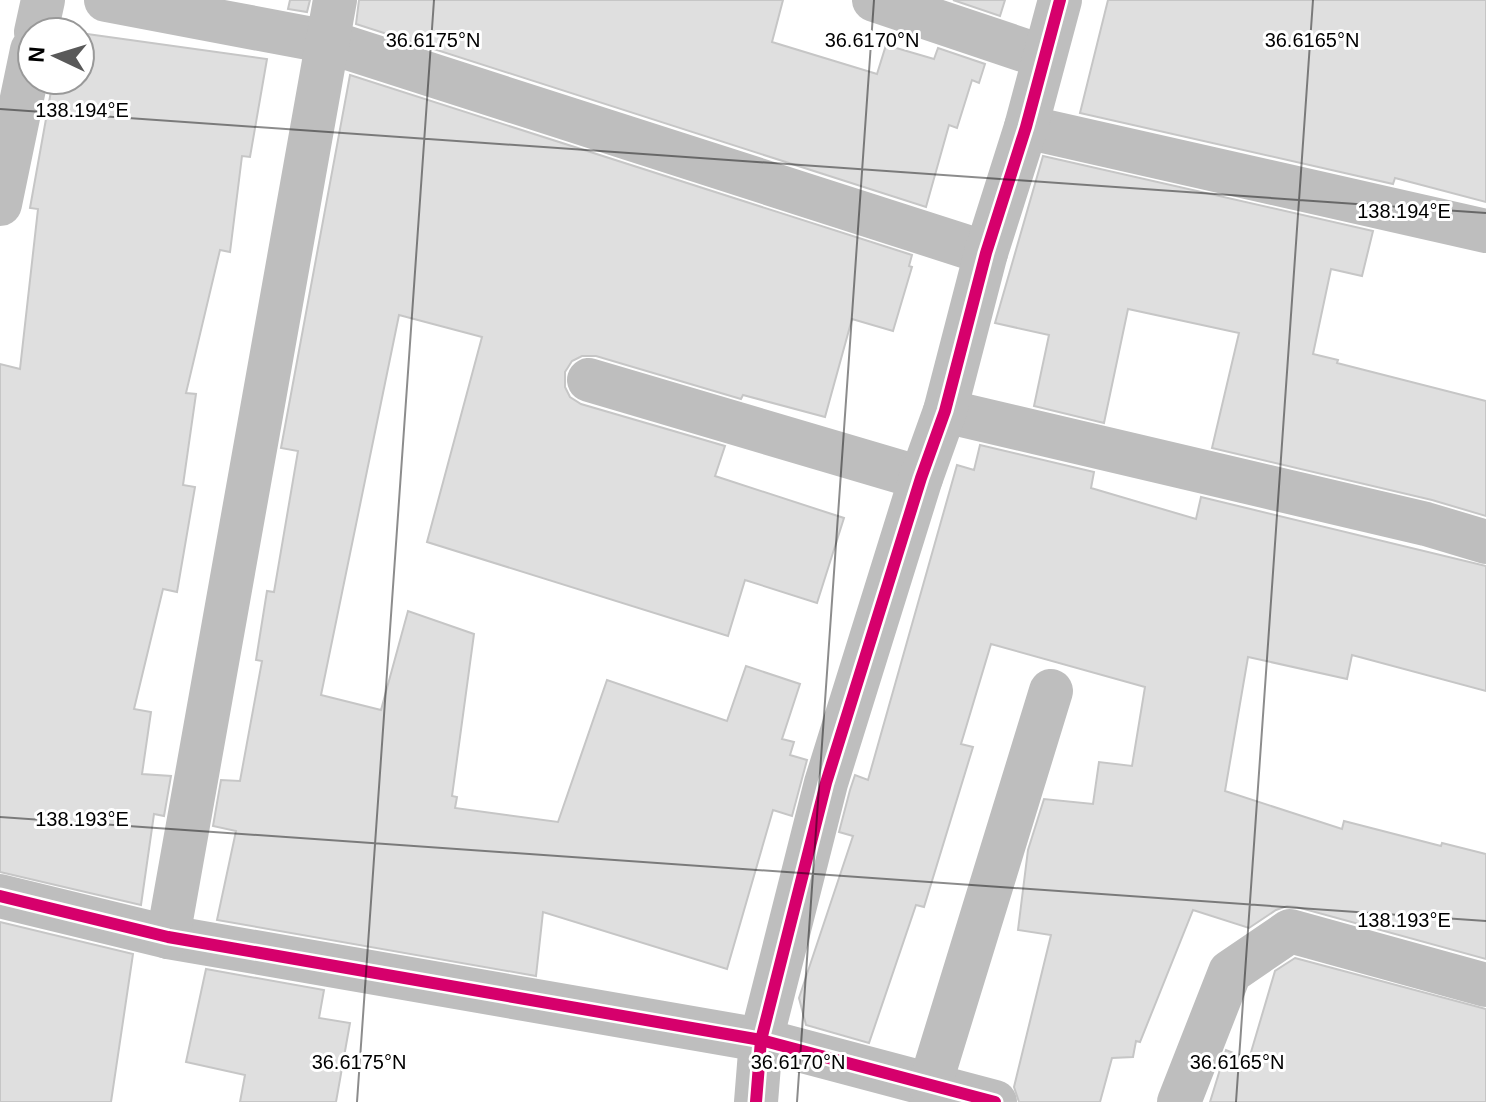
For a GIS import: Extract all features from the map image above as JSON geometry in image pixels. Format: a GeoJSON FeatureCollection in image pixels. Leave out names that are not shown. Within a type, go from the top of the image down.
{"type":"FeatureCollection","features":[{"type":"Feature","properties":{"kind":"street"},"geometry":{"type":"LineString","coordinates":[[106,0],[332,21],[986,253]]}},
{"type":"Feature","properties":{"kind":"street"},"geometry":{"type":"LineString","coordinates":[[874,0],[1044,57]]}},
{"type":"Feature","properties":{"kind":"street"},"geometry":{"type":"LineString","coordinates":[[756,1102],[761,1040],[826,783],[921,478],[945,411],[986,253],[1026,127],[1060,0]]}},
{"type":"Feature","properties":{"kind":"street"},"geometry":{"type":"LineString","coordinates":[[168,937],[332,21]]}},
{"type":"Feature","properties":{"kind":"street"},"geometry":{"type":"LineString","coordinates":[[0,204],[22,96]]}},
{"type":"Feature","properties":{"kind":"street"},"geometry":{"type":"LineString","coordinates":[[1026,127],[1486,231]]}},
{"type":"Feature","properties":{"kind":"street"},"geometry":{"type":"LineString","coordinates":[[589,380],[921,478]]}},
{"type":"Feature","properties":{"kind":"street"},"geometry":{"type":"LineString","coordinates":[[945,411],[1410,520],[1486,542]]}},
{"type":"Feature","properties":{"kind":"street"},"geometry":{"type":"LineString","coordinates":[[930,1085],[1051,691]]}},
{"type":"Feature","properties":{"kind":"street"},"geometry":{"type":"LineString","coordinates":[[0,896],[168,937],[761,1040],[995,1102]]}},
{"type":"Feature","properties":{"kind":"street"},"geometry":{"type":"LineString","coordinates":[[1179,1102],[1230,972],[1290,931],[1486,985]]}},
{"type":"Feature","properties":{"kind":"building"},"geometry":{"type":"Polygon","coordinates":[[[290,0],[310,0],[307,12],[288,9],[290,0]]]}},
{"type":"Feature","properties":{"kind":"building"},"geometry":{"type":"Polygon","coordinates":[[[359,0],[783,0],[772,42],[877,74],[886,45],[934,59],[938,48],[985,64],[979,83],[972,80],[957,128],[949,125],[926,207],[356,24],[359,0]]]}},
{"type":"Feature","properties":{"kind":"building"},"geometry":{"type":"Polygon","coordinates":[[[953,0],[1005,0],[1000,16],[953,0]]]}},
{"type":"Feature","properties":{"kind":"building"},"geometry":{"type":"Polygon","coordinates":[[[1108,0],[1486,0],[1486,202],[1395,178],[1393,184],[1080,113],[1108,0]]]}},
{"type":"Feature","properties":{"kind":"building"},"geometry":{"type":"Polygon","coordinates":[[[96,35],[267,59],[250,157],[242,156],[230,252],[220,250],[186,393],[196,394],[183,485],[195,487],[177,592],[163,589],[134,709],[151,712],[142,774],[171,776],[164,816],[154,814],[141,905],[0,872],[0,364],[20,369],[38,209],[30,208],[50,96],[96,96],[96,35]]]}},
{"type":"Feature","properties":{"kind":"building"},"geometry":{"type":"Polygon","coordinates":[[[350,75],[912,255],[909,266],[912,267],[893,331],[852,319],[825,417],[743,395],[741,399],[596,356],[582,356],[572,361],[565,372],[565,387],[570,397],[581,404],[725,446],[715,476],[844,518],[817,603],[745,580],[728,636],[427,542],[482,337],[399,315],[321,695],[381,710],[408,611],[474,634],[452,796],[457,797],[455,808],[558,822],[607,680],[727,721],[746,666],[800,684],[782,739],[794,742],[790,755],[807,760],[792,816],[773,810],[727,969],[543,912],[536,976],[217,920],[236,831],[213,826],[221,780],[240,781],[262,661],[256,660],[267,591],[274,592],[298,451],[281,448],[350,75]]]}},
{"type":"Feature","properties":{"kind":"building"},"geometry":{"type":"Polygon","coordinates":[[[1043,156],[1373,231],[1362,276],[1331,269],[1313,354],[1486,401],[1486,516],[1432,500],[1212,448],[1239,333],[1128,309],[1104,423],[1034,406],[1049,335],[995,323],[1043,156]]]}},
{"type":"Feature","properties":{"kind":"building"},"geometry":{"type":"Polygon","coordinates":[[[980,445],[1094,472],[1091,488],[1196,519],[1201,497],[1486,566],[1486,691],[1352,655],[1347,679],[1248,657],[1225,791],[1342,829],[1344,821],[1486,854],[1486,959],[1297,907],[1287,906],[1276,910],[1249,928],[1193,910],[1140,1042],[1136,1041],[1133,1057],[1112,1058],[1100,1102],[1019,1102],[1014,1087],[1051,935],[1018,930],[1028,850],[1044,799],[1093,804],[1099,762],[1132,766],[1145,687],[991,644],[961,744],[973,747],[924,907],[916,905],[869,1043],[806,1025],[799,998],[853,836],[839,832],[850,790],[855,775],[868,780],[957,465],[974,470],[980,445]]]}},
{"type":"Feature","properties":{"kind":"building"},"geometry":{"type":"Polygon","coordinates":[[[0,922],[133,954],[111,1102],[0,1102],[0,922]]]}},
{"type":"Feature","properties":{"kind":"building"},"geometry":{"type":"Polygon","coordinates":[[[1295,958],[1486,1009],[1486,1102],[1210,1102],[1226,1050],[1249,1059],[1275,971],[1295,958]]]}},
{"type":"Feature","properties":{"kind":"building"},"geometry":{"type":"Polygon","coordinates":[[[206,969],[324,990],[319,1018],[350,1023],[336,1102],[240,1102],[245,1075],[186,1062],[206,969]]]}},
{"type":"Feature","properties":{"kind":"cycle path"},"geometry":{"type":"LineString","coordinates":[[756,1102],[761,1040],[826,783],[921,478],[945,411],[986,253],[1026,127],[1060,0]]}},
{"type":"Feature","properties":{"kind":"cycle path"},"geometry":{"type":"LineString","coordinates":[[0,896],[168,937],[761,1040],[995,1102]]}}]}
